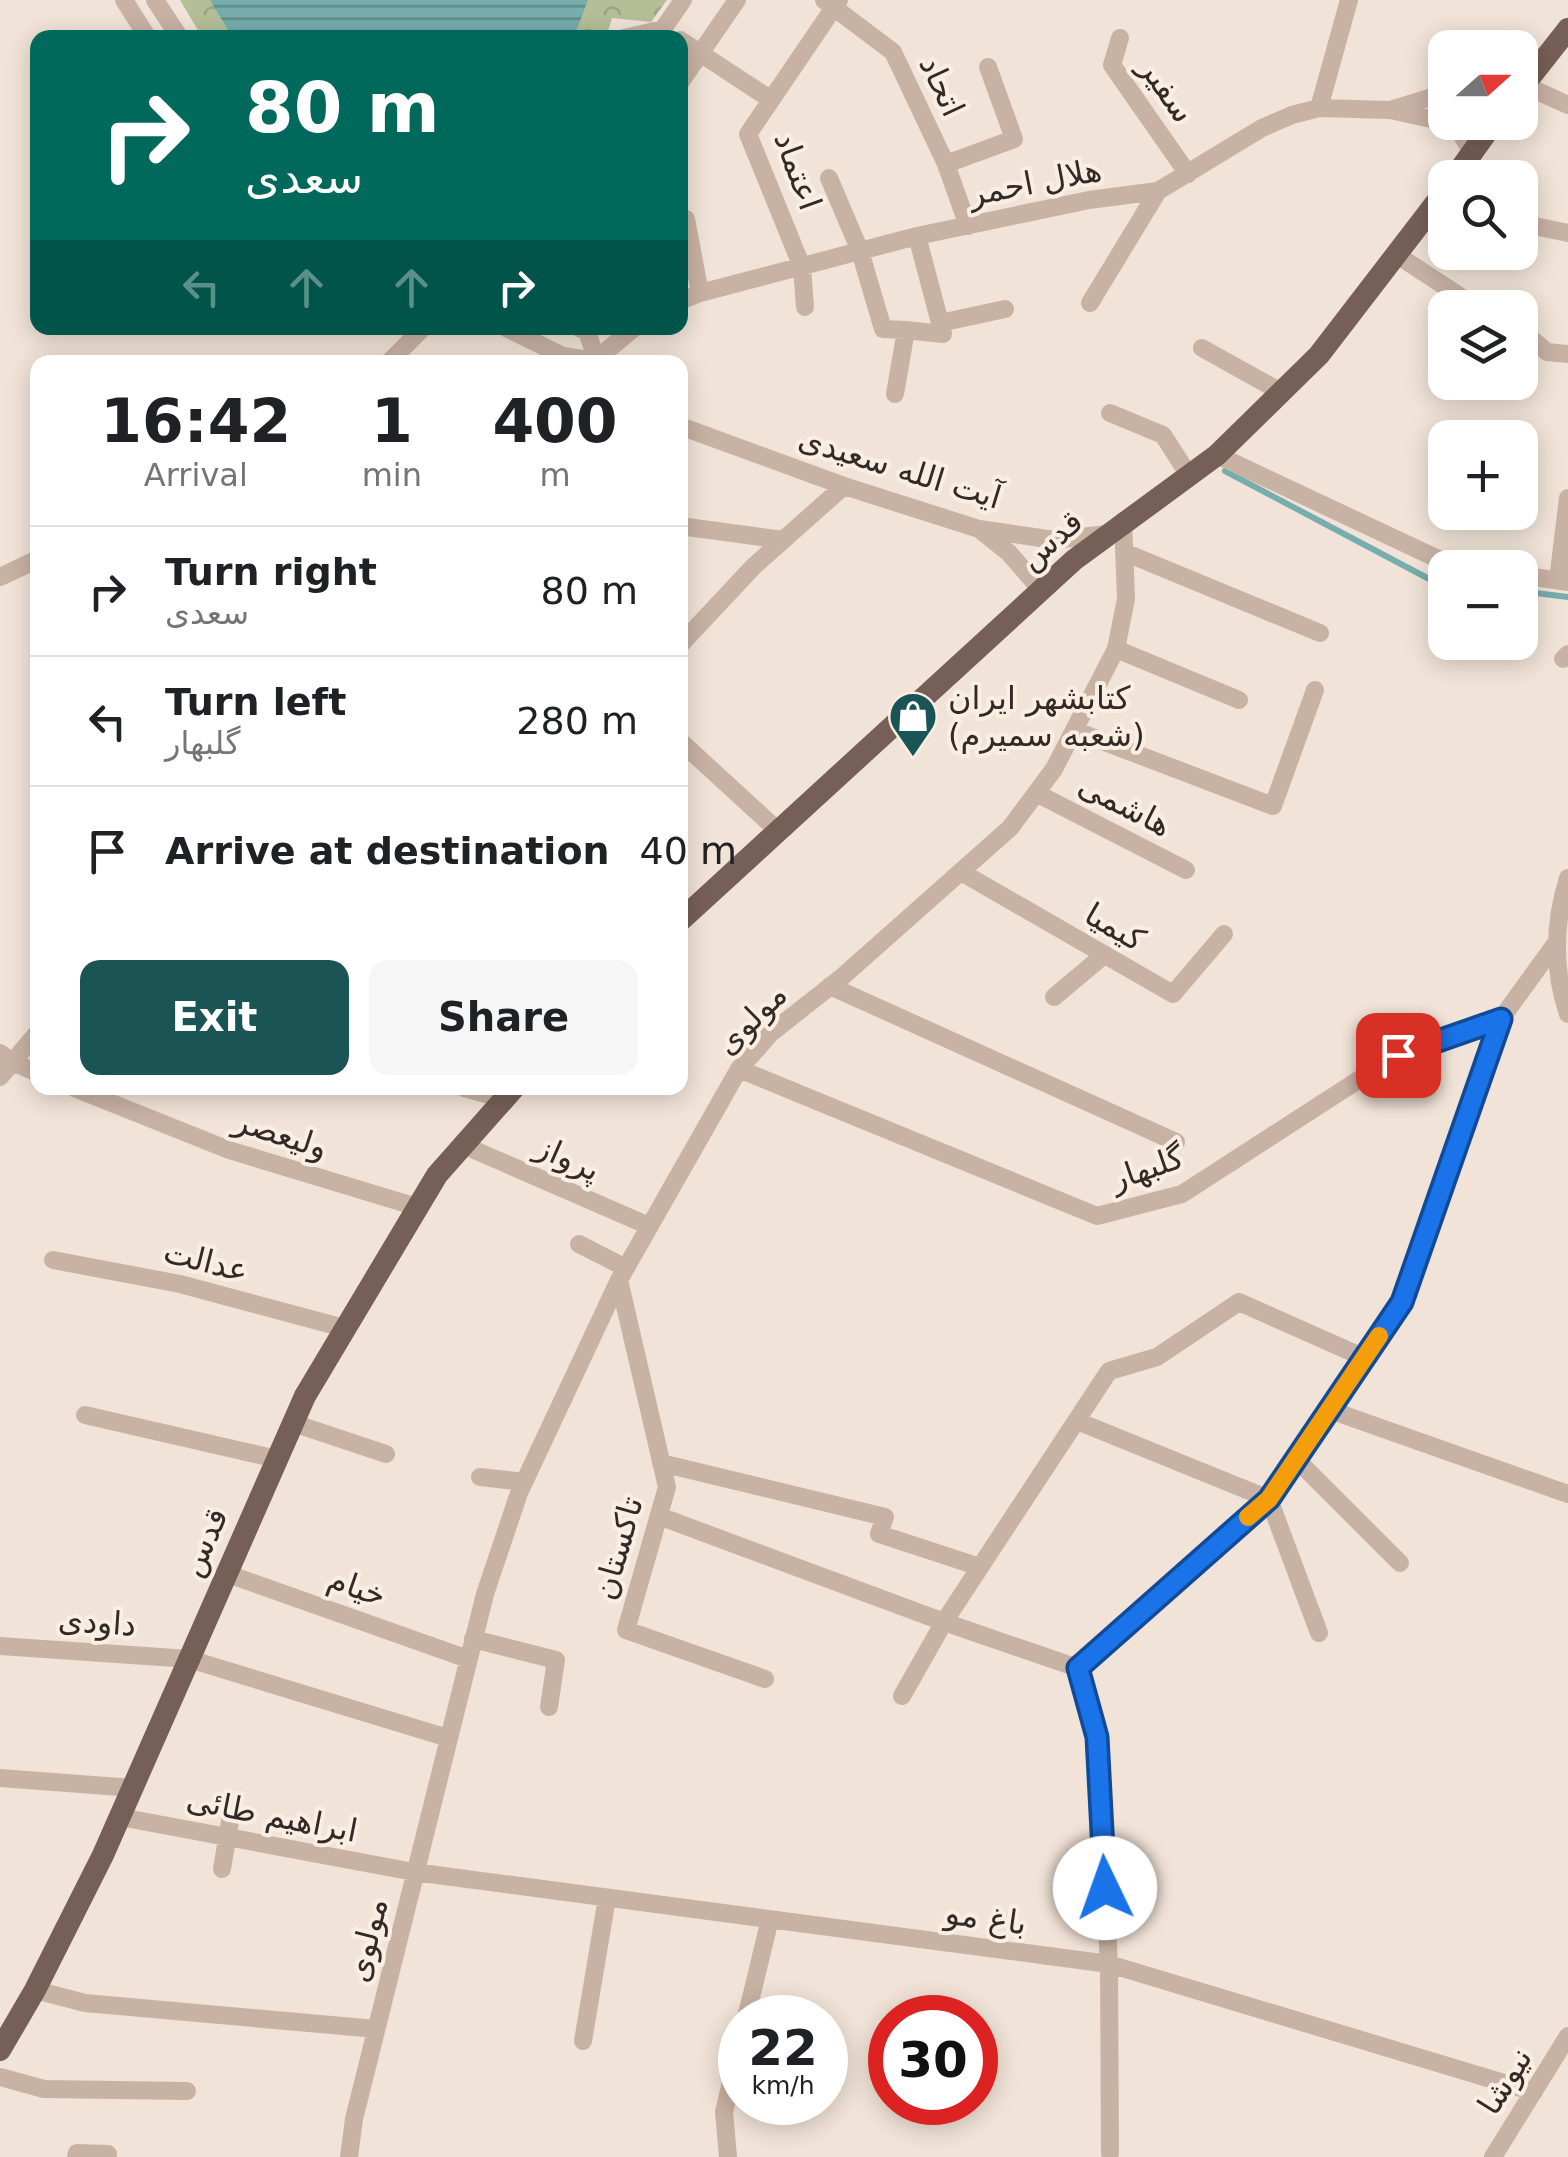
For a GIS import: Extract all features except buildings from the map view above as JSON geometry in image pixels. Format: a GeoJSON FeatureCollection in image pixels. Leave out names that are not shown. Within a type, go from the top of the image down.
{"type":"FeatureCollection","features":[{"type":"Feature","properties":{"kind":"main road"},"geometry":{"type":"LineString","coordinates":[[1538,66],[1568,29]]}},
{"type":"Feature","properties":{"kind":"main road"},"geometry":{"type":"LineString","coordinates":[[1466,160],[1481,140]]}},
{"type":"Feature","properties":{"kind":"main road","name":"قدس"},"geometry":{"type":"LineString","coordinates":[[688,914],[1115,527],[1217,454],[1319,354],[1428,214]]}},
{"type":"Feature","properties":{"kind":"main road","name":"قدس"},"geometry":{"type":"LineString","coordinates":[[0,2050],[35,1990],[120,1817],[293,1423],[344,1328],[436,1175],[507,1095]]}},
{"type":"Feature","properties":{"kind":"street"},"geometry":{"type":"LineString","coordinates":[[124,0],[143,30]]}},
{"type":"Feature","properties":{"kind":"street"},"geometry":{"type":"LineString","coordinates":[[156,0],[175,30]]}},
{"type":"Feature","properties":{"kind":"street"},"geometry":{"type":"LineString","coordinates":[[675,30],[683,0]]}},
{"type":"Feature","properties":{"kind":"street"},"geometry":{"type":"LineString","coordinates":[[688,71],[737,0]]}},
{"type":"Feature","properties":{"kind":"street"},"geometry":{"type":"LineString","coordinates":[[1319,108],[1348,2],[1328,0]]}},
{"type":"Feature","properties":{"kind":"street","name":"اعتماد"},"geometry":{"type":"LineString","coordinates":[[802,267],[748,134],[833,2]]}},
{"type":"Feature","properties":{"kind":"street","name":"اتحاد"},"geometry":{"type":"LineString","coordinates":[[833,2],[893,52],[946,164],[968,226]]}},
{"type":"Feature","properties":{"kind":"street","name":"سفیر"},"geometry":{"type":"LineString","coordinates":[[1120,38],[1112,65],[1188,174]]}},
{"type":"Feature","properties":{"kind":"street"},"geometry":{"type":"LineString","coordinates":[[688,46],[770,99]]}},
{"type":"Feature","properties":{"kind":"street","name":"هلال احمر"},"geometry":{"type":"LineString","coordinates":[[946,164],[1014,140],[988,67]]}},
{"type":"Feature","properties":{"kind":"street"},"geometry":{"type":"LineString","coordinates":[[1538,90],[1568,105]]}},
{"type":"Feature","properties":{"kind":"street"},"geometry":{"type":"LineString","coordinates":[[1390,110],[1428,98]]}},
{"type":"Feature","properties":{"kind":"street","name":"هلال احمر"},"geometry":{"type":"LineString","coordinates":[[688,298],[917,236],[1089,200],[1158,191],[1262,128],[1292,115],[1319,108],[1390,110]]}},
{"type":"Feature","properties":{"kind":"street"},"geometry":{"type":"LineString","coordinates":[[1390,110],[1428,118]]}},
{"type":"Feature","properties":{"kind":"street"},"geometry":{"type":"LineString","coordinates":[[1465,140],[1472,152]]}},
{"type":"Feature","properties":{"kind":"street"},"geometry":{"type":"LineString","coordinates":[[830,178],[860,251],[883,329],[944,334],[917,236]]}},
{"type":"Feature","properties":{"kind":"street"},"geometry":{"type":"LineString","coordinates":[[1090,303],[1158,191]]}},
{"type":"Feature","properties":{"kind":"street"},"geometry":{"type":"LineString","coordinates":[[1538,227],[1568,233]]}},
{"type":"Feature","properties":{"kind":"street"},"geometry":{"type":"LineString","coordinates":[[1397,255],[1450,290]]}},
{"type":"Feature","properties":{"kind":"street"},"geometry":{"type":"LineString","coordinates":[[802,267],[805,308]]}},
{"type":"Feature","properties":{"kind":"street"},"geometry":{"type":"LineString","coordinates":[[940,322],[1005,309]]}},
{"type":"Feature","properties":{"kind":"street"},"geometry":{"type":"LineString","coordinates":[[895,394],[906,330]]}},
{"type":"Feature","properties":{"kind":"street"},"geometry":{"type":"LineString","coordinates":[[396,355],[415,335]]}},
{"type":"Feature","properties":{"kind":"street"},"geometry":{"type":"LineString","coordinates":[[520,335],[561,355]]}},
{"type":"Feature","properties":{"kind":"street"},"geometry":{"type":"LineString","coordinates":[[603,355],[626,335]]}},
{"type":"Feature","properties":{"kind":"street"},"geometry":{"type":"LineString","coordinates":[[1538,344],[1547,352],[1568,354]]}},
{"type":"Feature","properties":{"kind":"street"},"geometry":{"type":"LineString","coordinates":[[1202,348],[1281,392]]}},
{"type":"Feature","properties":{"kind":"street"},"geometry":{"type":"LineString","coordinates":[[1110,413],[1163,435],[1190,477]]}},
{"type":"Feature","properties":{"kind":"street","name":"آیت الله سعیدی"},"geometry":{"type":"LineString","coordinates":[[688,429],[844,486],[978,529],[1054,540],[1115,527]]}},
{"type":"Feature","properties":{"kind":"street"},"geometry":{"type":"LineString","coordinates":[[1217,454],[1428,554]]}},
{"type":"Feature","properties":{"kind":"street"},"geometry":{"type":"LineString","coordinates":[[688,636],[844,486]]}},
{"type":"Feature","properties":{"kind":"street"},"geometry":{"type":"LineString","coordinates":[[1538,578],[1563,581],[1568,498]]}},
{"type":"Feature","properties":{"kind":"street"},"geometry":{"type":"LineString","coordinates":[[688,527],[784,540]]}},
{"type":"Feature","properties":{"kind":"street","name":"مولوی"},"geometry":{"type":"LineString","coordinates":[[349,2157],[354,2118],[468,1659],[485,1594],[524,1482],[622,1274],[739,1069],[771,1033],[1010,828],[1076,731],[1116,649],[1126,599],[1124,552],[1115,527]]}},
{"type":"Feature","properties":{"kind":"street"},"geometry":{"type":"LineString","coordinates":[[978,529],[1009,553],[1042,591]]}},
{"type":"Feature","properties":{"kind":"street"},"geometry":{"type":"LineString","coordinates":[[1124,552],[1320,633]]}},
{"type":"Feature","properties":{"kind":"street"},"geometry":{"type":"LineString","coordinates":[[0,577],[30,563]]}},
{"type":"Feature","properties":{"kind":"street"},"geometry":{"type":"LineString","coordinates":[[1116,649],[1240,700]]}},
{"type":"Feature","properties":{"kind":"street"},"geometry":{"type":"LineString","coordinates":[[1076,731],[1274,806],[1315,690]]}},
{"type":"Feature","properties":{"kind":"street"},"geometry":{"type":"LineString","coordinates":[[688,748],[778,830]]}},
{"type":"Feature","properties":{"kind":"street","name":"هاشمی"},"geometry":{"type":"LineString","coordinates":[[1036,794],[1186,870]]}},
{"type":"Feature","properties":{"kind":"street","name":"کیمیا"},"geometry":{"type":"LineString","coordinates":[[961,872],[1172,994],[1224,934]]}},
{"type":"Feature","properties":{"kind":"street"},"geometry":{"type":"LineString","coordinates":[[1568,878],[1556,943],[1568,1014]]}},
{"type":"Feature","properties":{"kind":"street"},"geometry":{"type":"LineString","coordinates":[[1078,1668],[1269,1499],[1402,1302],[1501,1019],[1556,943]]}},
{"type":"Feature","properties":{"kind":"street"},"geometry":{"type":"LineString","coordinates":[[1054,997],[1104,955]]}},
{"type":"Feature","properties":{"kind":"street","name":"گلبهار"},"geometry":{"type":"LineString","coordinates":[[830,986],[1176,1142]]}},
{"type":"Feature","properties":{"kind":"street","name":"گلبهار"},"geometry":{"type":"LineString","coordinates":[[739,1069],[1096,1216],[1182,1194],[1398,1055],[1501,1019]]}},
{"type":"Feature","properties":{"kind":"street"},"geometry":{"type":"LineString","coordinates":[[4,1064],[30,1040]]}},
{"type":"Feature","properties":{"kind":"street"},"geometry":{"type":"LineString","coordinates":[[4,1064],[30,1071]]}},
{"type":"Feature","properties":{"kind":"street","name":"ولیعصر"},"geometry":{"type":"LineString","coordinates":[[91,1095],[228,1150],[417,1207]]}},
{"type":"Feature","properties":{"kind":"street","name":"پرواز"},"geometry":{"type":"LineString","coordinates":[[463,1145],[649,1226]]}},
{"type":"Feature","properties":{"kind":"street"},"geometry":{"type":"LineString","coordinates":[[579,1244],[622,1274]]}},
{"type":"Feature","properties":{"kind":"street","name":"عدالت"},"geometry":{"type":"LineString","coordinates":[[53,1260],[180,1284],[344,1328]]}},
{"type":"Feature","properties":{"kind":"street","name":"تاکستان"},"geometry":{"type":"LineString","coordinates":[[622,1274],[667,1488],[626,1630],[765,1678]]}},
{"type":"Feature","properties":{"kind":"street"},"geometry":{"type":"LineString","coordinates":[[902,1696],[944,1622],[1110,1371],[1157,1357],[1239,1302],[1365,1358]]}},
{"type":"Feature","properties":{"kind":"street"},"geometry":{"type":"LineString","coordinates":[[1330,1410],[1568,1494]]}},
{"type":"Feature","properties":{"kind":"street"},"geometry":{"type":"LineString","coordinates":[[85,1415],[276,1460]]}},
{"type":"Feature","properties":{"kind":"street"},"geometry":{"type":"LineString","coordinates":[[1077,1421],[1269,1499],[1319,1633]]}},
{"type":"Feature","properties":{"kind":"street"},"geometry":{"type":"LineString","coordinates":[[293,1423],[386,1454]]}},
{"type":"Feature","properties":{"kind":"street"},"geometry":{"type":"LineString","coordinates":[[1296,1459],[1400,1563]]}},
{"type":"Feature","properties":{"kind":"street"},"geometry":{"type":"LineString","coordinates":[[661,1463],[885,1517],[879,1534],[980,1566]]}},
{"type":"Feature","properties":{"kind":"street"},"geometry":{"type":"LineString","coordinates":[[480,1477],[524,1482]]}},
{"type":"Feature","properties":{"kind":"street"},"geometry":{"type":"LineString","coordinates":[[659,1516],[1078,1668]]}},
{"type":"Feature","properties":{"kind":"street","name":"خیام"},"geometry":{"type":"LineString","coordinates":[[226,1573],[468,1659]]}},
{"type":"Feature","properties":{"kind":"street"},"geometry":{"type":"LineString","coordinates":[[474,1639],[556,1660],[549,1707]]}},
{"type":"Feature","properties":{"kind":"street","name":"داودی"},"geometry":{"type":"LineString","coordinates":[[0,1646],[190,1659]]}},
{"type":"Feature","properties":{"kind":"street"},"geometry":{"type":"LineString","coordinates":[[190,1659],[448,1738]]}},
{"type":"Feature","properties":{"kind":"street"},"geometry":{"type":"LineString","coordinates":[[1078,1668],[1097,1737],[1108,1964],[1110,2153]]}},
{"type":"Feature","properties":{"kind":"street"},"geometry":{"type":"LineString","coordinates":[[0,1778],[133,1788]]}},
{"type":"Feature","properties":{"kind":"street"},"geometry":{"type":"LineString","coordinates":[[222,1869],[233,1803]]}},
{"type":"Feature","properties":{"kind":"street","name":"ابراهیم طائی"},"geometry":{"type":"LineString","coordinates":[[120,1817],[414,1872]]}},
{"type":"Feature","properties":{"kind":"street","name":"باغ مو"},"geometry":{"type":"LineString","coordinates":[[414,1872],[1108,1964],[1534,2092]]}},
{"type":"Feature","properties":{"kind":"street"},"geometry":{"type":"LineString","coordinates":[[583,2041],[607,1898]]}},
{"type":"Feature","properties":{"kind":"street"},"geometry":{"type":"LineString","coordinates":[[752,1995],[770,1919]]}},
{"type":"Feature","properties":{"kind":"street"},"geometry":{"type":"LineString","coordinates":[[35,1990],[85,2003],[376,2029]]}},
{"type":"Feature","properties":{"kind":"street","name":"نیوشا"},"geometry":{"type":"LineString","coordinates":[[1493,2157],[1568,2036]]}},
{"type":"Feature","properties":{"kind":"street"},"geometry":{"type":"LineString","coordinates":[[0,2077],[44,2089],[188,2091]]}},
{"type":"Feature","properties":{"kind":"street"},"geometry":{"type":"LineString","coordinates":[[725,2125],[728,2157]]}},
{"type":"Feature","properties":{"kind":"street"},"geometry":{"type":"LineString","coordinates":[[76,2157],[78,2153],[108,2154]]}},
{"type":"Feature","properties":{"kind":"green space"},"geometry":{"type":"Polygon","coordinates":[[[180,0],[667,0],[651,22],[612,18],[608,30],[198,30],[180,0]]]}},
{"type":"Feature","properties":{"kind":"water"},"geometry":{"type":"Polygon","coordinates":[[[210,0],[588,0],[577,30],[228,30],[210,0]]]}},
{"type":"Feature","properties":{"kind":"waterway"},"geometry":{"type":"LineString","coordinates":[[1225,471],[1428,578]]}},
{"type":"Feature","properties":{"kind":"waterway"},"geometry":{"type":"LineString","coordinates":[[1538,593],[1568,597]]}},
{"type":"Feature","properties":{"kind":"slow traffic"},"geometry":{"type":"LineString","coordinates":[[1248,1517],[1269,1499],[1379,1336]]}},
{"type":"Feature","properties":{"kind":"place","name":"کتابشهر ایران (شعبه سمیرم)"},"geometry":{"type":"Point","coordinates":[913,758]}},
{"type":"Feature","properties":{"kind":"route"},"geometry":{"type":"LineString","coordinates":[[1105,1888],[1097,1737],[1078,1668],[1269,1499],[1402,1302],[1501,1019],[1398,1055]]}}]}
